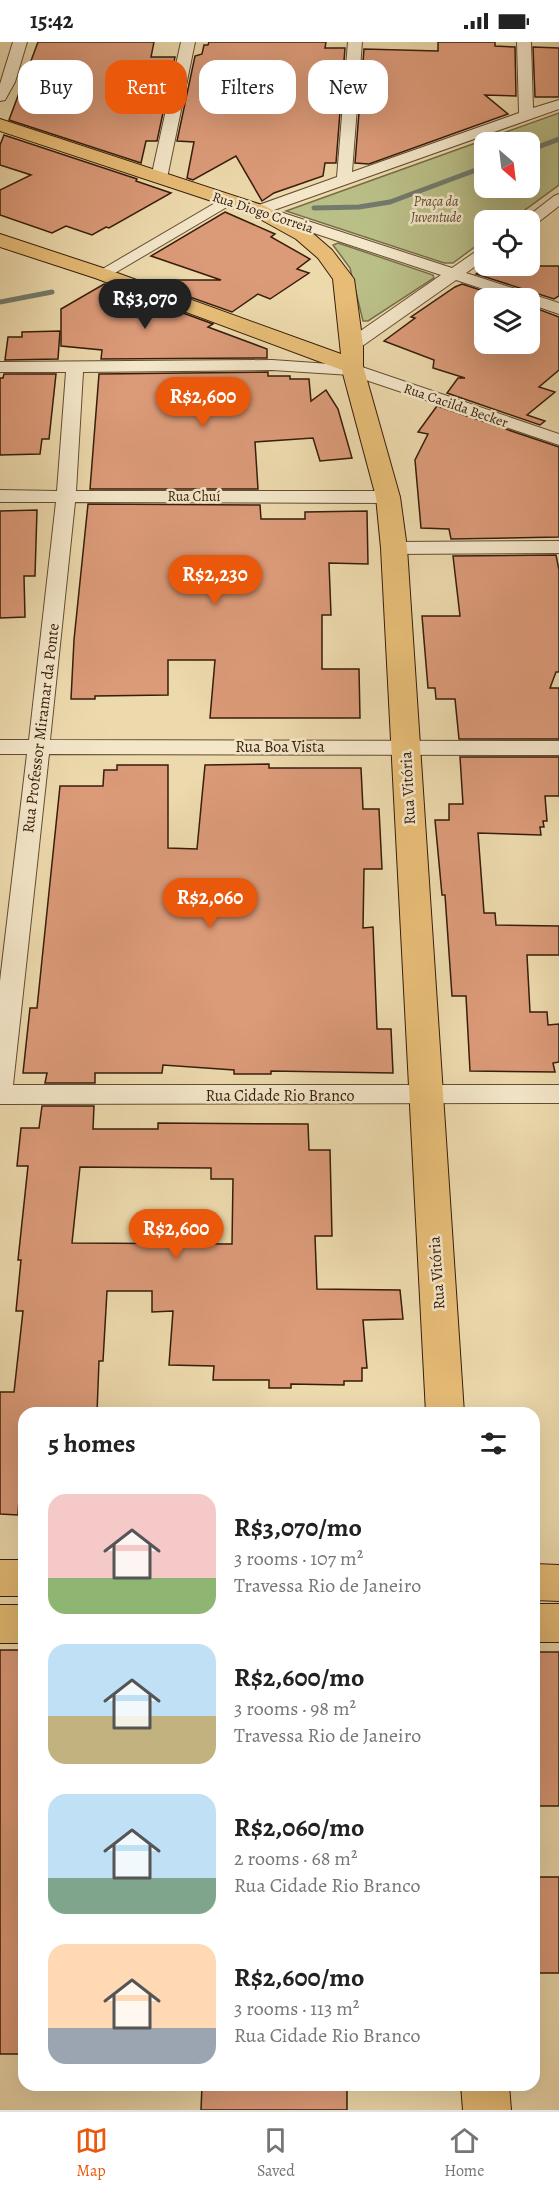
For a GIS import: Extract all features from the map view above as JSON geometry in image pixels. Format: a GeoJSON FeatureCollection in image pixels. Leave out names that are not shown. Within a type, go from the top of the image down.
{"type":"FeatureCollection","features":[{"type":"Feature","properties":{"kind":"main road","name":"Rua Diogo Correia"},"geometry":{"type":"LineString","coordinates":[[0,125],[258,210]]}},
{"type":"Feature","properties":{"kind":"main road","name":"Rua Vitória"},"geometry":{"type":"LineString","coordinates":[[258,210],[303,235],[325,254],[343,279],[352,360],[388,497],[394,548],[424,1095],[445,1407]]}},
{"type":"Feature","properties":{"kind":"main road","name":"Rua Cacilda Becker"},"geometry":{"type":"LineString","coordinates":[[0,240],[352,360]]}},
{"type":"Feature","properties":{"kind":"main road"},"geometry":{"type":"LineString","coordinates":[[0,1578],[18,1578]]}},
{"type":"Feature","properties":{"kind":"main road"},"geometry":{"type":"LineString","coordinates":[[540,1582],[559,1583]]}},
{"type":"Feature","properties":{"kind":"main road"},"geometry":{"type":"LineString","coordinates":[[540,1623],[559,1623]]}},
{"type":"Feature","properties":{"kind":"main road"},"geometry":{"type":"LineString","coordinates":[[0,1624],[18,1624]]}},
{"type":"Feature","properties":{"kind":"main road"},"geometry":{"type":"LineString","coordinates":[[485,2091],[487,2110]]}},
{"type":"Feature","properties":{"kind":"street"},"geometry":{"type":"LineString","coordinates":[[0,97],[8,82],[20,42]]}},
{"type":"Feature","properties":{"kind":"street"},"geometry":{"type":"LineString","coordinates":[[159,178],[188,42]]}},
{"type":"Feature","properties":{"kind":"street"},"geometry":{"type":"LineString","coordinates":[[344,179],[355,42]]}},
{"type":"Feature","properties":{"kind":"street"},"geometry":{"type":"LineString","coordinates":[[524,42],[526,116]]}},
{"type":"Feature","properties":{"kind":"street"},"geometry":{"type":"LineString","coordinates":[[258,210],[559,104]]}},
{"type":"Feature","properties":{"kind":"street"},"geometry":{"type":"LineString","coordinates":[[540,213],[559,199]]}},
{"type":"Feature","properties":{"kind":"street"},"geometry":{"type":"LineString","coordinates":[[102,274],[227,201]]}},
{"type":"Feature","properties":{"kind":"street","name":"Rua Diogo Correia"},"geometry":{"type":"LineString","coordinates":[[258,210],[493,288]]}},
{"type":"Feature","properties":{"kind":"street"},"geometry":{"type":"LineString","coordinates":[[0,368],[272,365],[352,360],[474,261]]}},
{"type":"Feature","properties":{"kind":"street","name":"Rua Diogo Correia"},"geometry":{"type":"LineString","coordinates":[[540,303],[559,309]]}},
{"type":"Feature","properties":{"kind":"street","name":"Rua Cacilda Becker"},"geometry":{"type":"LineString","coordinates":[[352,360],[559,440]]}},
{"type":"Feature","properties":{"kind":"street","name":"Rua Professor Miramar da Ponte"},"geometry":{"type":"LineString","coordinates":[[0,1088],[67,496],[75,367]]}},
{"type":"Feature","properties":{"kind":"street","name":"Rua Chuí"},"geometry":{"type":"LineString","coordinates":[[0,496],[388,497]]}},
{"type":"Feature","properties":{"kind":"street"},"geometry":{"type":"LineString","coordinates":[[394,548],[559,547]]}},
{"type":"Feature","properties":{"kind":"street","name":"Rua Boa Vista"},"geometry":{"type":"LineString","coordinates":[[0,747],[559,748]]}},
{"type":"Feature","properties":{"kind":"street","name":"Rua Cidade Rio Branco"},"geometry":{"type":"LineString","coordinates":[[0,1095],[559,1094]]}},
{"type":"Feature","properties":{"kind":"green space","name":"Praça da Juventude"},"geometry":{"type":"Polygon","coordinates":[[[559,113],[559,185],[525,210],[474,210],[474,247],[453,263],[444,263],[286,211],[474,144],[474,198],[540,198],[540,132],[506,132],[559,113]]]}},
{"type":"Feature","properties":{"kind":"green space"},"geometry":{"type":"Polygon","coordinates":[[[338,243],[433,275],[434,278],[368,321],[363,321],[350,268],[333,245],[338,243]]]}},
{"type":"Feature","properties":{"kind":"building"},"geometry":{"type":"Polygon","coordinates":[[[38,42],[154,42],[151,57],[175,57],[174,60],[105,60],[105,114],[163,114],[157,141],[146,141],[141,163],[9,120],[18,96],[18,114],[93,114],[93,60],[31,60],[38,42]]]}},
{"type":"Feature","properties":{"kind":"building"},"geometry":{"type":"Polygon","coordinates":[[[209,42],[326,42],[325,48],[345,48],[344,60],[308,60],[308,114],[340,114],[336,163],[325,163],[323,176],[274,193],[262,201],[236,156],[193,180],[187,178],[194,142],[177,141],[183,114],[187,114],[187,94],[195,56],[202,54],[204,45],[208,45],[209,42]]]}},
{"type":"Feature","properties":{"kind":"building"},"geometry":{"type":"Polygon","coordinates":[[[438,42],[495,42],[495,46],[515,47],[516,96],[485,95],[508,114],[369,164],[355,163],[359,114],[388,114],[388,60],[363,60],[364,49],[438,51],[438,42]]]}},
{"type":"Feature","properties":{"kind":"building"},"geometry":{"type":"Polygon","coordinates":[[[533,47],[559,48],[559,97],[535,97],[533,47]]]}},
{"type":"Feature","properties":{"kind":"building"},"geometry":{"type":"Polygon","coordinates":[[[4,135],[137,179],[136,181],[171,193],[92,235],[66,226],[52,233],[0,215],[0,190],[31,175],[0,165],[0,145],[4,135]]]}},
{"type":"Feature","properties":{"kind":"building"},"geometry":{"type":"Polygon","coordinates":[[[225,212],[275,234],[271,237],[310,259],[297,269],[309,273],[270,299],[258,294],[232,312],[142,280],[221,280],[151,256],[225,212]]]}},
{"type":"Feature","properties":{"kind":"building"},"geometry":{"type":"Polygon","coordinates":[[[540,266],[559,266],[559,296],[554,299],[540,295],[540,288],[520,288],[482,276],[540,276],[540,266]]]}},
{"type":"Feature","properties":{"kind":"building"},"geometry":{"type":"Polygon","coordinates":[[[104,284],[213,324],[208,327],[267,349],[267,358],[101,359],[102,350],[61,346],[61,309],[104,284]]]}},
{"type":"Feature","properties":{"kind":"building"},"geometry":{"type":"Polygon","coordinates":[[[462,284],[474,288],[474,354],[540,354],[540,310],[559,317],[559,370],[539,387],[555,392],[527,415],[545,421],[540,425],[447,393],[458,378],[465,378],[433,368],[434,360],[384,341],[415,318],[411,317],[462,284]]]}},
{"type":"Feature","properties":{"kind":"building"},"geometry":{"type":"Polygon","coordinates":[[[60,331],[58,359],[5,360],[8,337],[22,337],[22,332],[60,331]]]}},
{"type":"Feature","properties":{"kind":"building"},"geometry":{"type":"Polygon","coordinates":[[[268,372],[268,376],[309,379],[311,401],[326,390],[338,409],[352,458],[320,461],[313,438],[255,442],[258,489],[90,489],[99,374],[268,372]]]}},
{"type":"Feature","properties":{"kind":"building"},"geometry":{"type":"Polygon","coordinates":[[[4,374],[56,374],[49,439],[42,439],[40,454],[0,455],[0,378],[3,378],[4,374]]]}},
{"type":"Feature","properties":{"kind":"building"},"geometry":{"type":"Polygon","coordinates":[[[437,406],[559,447],[559,537],[451,539],[449,529],[421,528],[415,460],[428,434],[418,432],[437,406]]]}},
{"type":"Feature","properties":{"kind":"building"},"geometry":{"type":"Polygon","coordinates":[[[88,504],[260,505],[261,519],[305,519],[305,512],[367,511],[368,564],[329,563],[331,615],[322,615],[322,669],[359,669],[360,718],[210,718],[215,660],[168,660],[168,695],[95,696],[95,699],[71,699],[74,640],[88,504]]]}},
{"type":"Feature","properties":{"kind":"building"},"geometry":{"type":"Polygon","coordinates":[[[37,510],[35,576],[24,576],[25,617],[0,618],[0,511],[37,510]]]}},
{"type":"Feature","properties":{"kind":"building"},"geometry":{"type":"Polygon","coordinates":[[[556,555],[559,570],[559,672],[556,672],[550,688],[559,688],[559,739],[459,739],[455,699],[436,699],[435,688],[428,688],[422,616],[460,616],[453,556],[556,555]]]}},
{"type":"Feature","properties":{"kind":"building"},"geometry":{"type":"Polygon","coordinates":[[[460,757],[559,757],[559,796],[545,796],[547,821],[543,821],[544,827],[540,827],[541,835],[478,833],[484,913],[495,913],[496,925],[559,926],[559,955],[527,955],[530,1012],[547,1012],[548,1025],[559,1024],[559,1062],[553,1063],[555,1072],[470,1071],[466,996],[452,996],[445,895],[442,895],[435,820],[449,820],[449,804],[463,804],[460,757]]]}},
{"type":"Feature","properties":{"kind":"building"},"geometry":{"type":"Polygon","coordinates":[[[269,764],[269,768],[361,768],[363,809],[379,809],[382,869],[364,869],[363,928],[373,927],[377,1029],[391,1029],[393,1073],[271,1071],[271,1074],[234,1074],[234,1070],[163,1065],[162,1073],[95,1073],[95,1083],[45,1083],[47,1073],[23,1073],[30,1008],[37,1008],[60,786],[103,786],[104,770],[117,770],[117,765],[168,765],[168,848],[197,849],[205,765],[269,764]]]}},
{"type":"Feature","properties":{"kind":"building"},"geometry":{"type":"Polygon","coordinates":[[[42,1106],[94,1106],[93,1129],[158,1129],[158,1123],[308,1124],[309,1150],[330,1150],[332,1236],[315,1236],[317,1289],[400,1290],[403,1319],[363,1320],[367,1368],[362,1368],[362,1381],[344,1381],[344,1385],[291,1384],[291,1388],[269,1388],[269,1380],[213,1380],[214,1366],[169,1365],[173,1311],[152,1312],[152,1291],[107,1291],[103,1361],[99,1361],[97,1407],[18,1407],[18,1515],[0,1514],[0,1392],[14,1392],[23,1311],[16,1311],[21,1260],[18,1260],[28,1166],[17,1166],[21,1128],[39,1128],[42,1106]],[[80,1167],[72,1243],[232,1244],[233,1179],[211,1179],[211,1168],[80,1167]]]}},
{"type":"Feature","properties":{"kind":"building"},"geometry":{"type":"Polygon","coordinates":[[[0,1650],[18,1650],[18,2054],[0,2054],[0,1650]]]}},
{"type":"Feature","properties":{"kind":"building"},"geometry":{"type":"Polygon","coordinates":[[[540,1652],[559,1652],[559,1806],[540,1806],[540,1652]]]}},
{"type":"Feature","properties":{"kind":"building"},"geometry":{"type":"Polygon","coordinates":[[[540,1877],[559,1877],[559,1973],[540,1973],[540,1877]]]}},
{"type":"Feature","properties":{"kind":"building"},"geometry":{"type":"Polygon","coordinates":[[[202,2091],[347,2091],[347,2110],[201,2110],[202,2091]]]}},
{"type":"Feature","properties":{"kind":"waterway"},"geometry":{"type":"LineString","coordinates":[[540,146],[559,139]]}},
{"type":"Feature","properties":{"kind":"waterway"},"geometry":{"type":"LineString","coordinates":[[314,208],[359,207],[390,202],[474,171]]}},
{"type":"Feature","properties":{"kind":"waterway"},"geometry":{"type":"LineString","coordinates":[[0,302],[52,292]]}}]}
